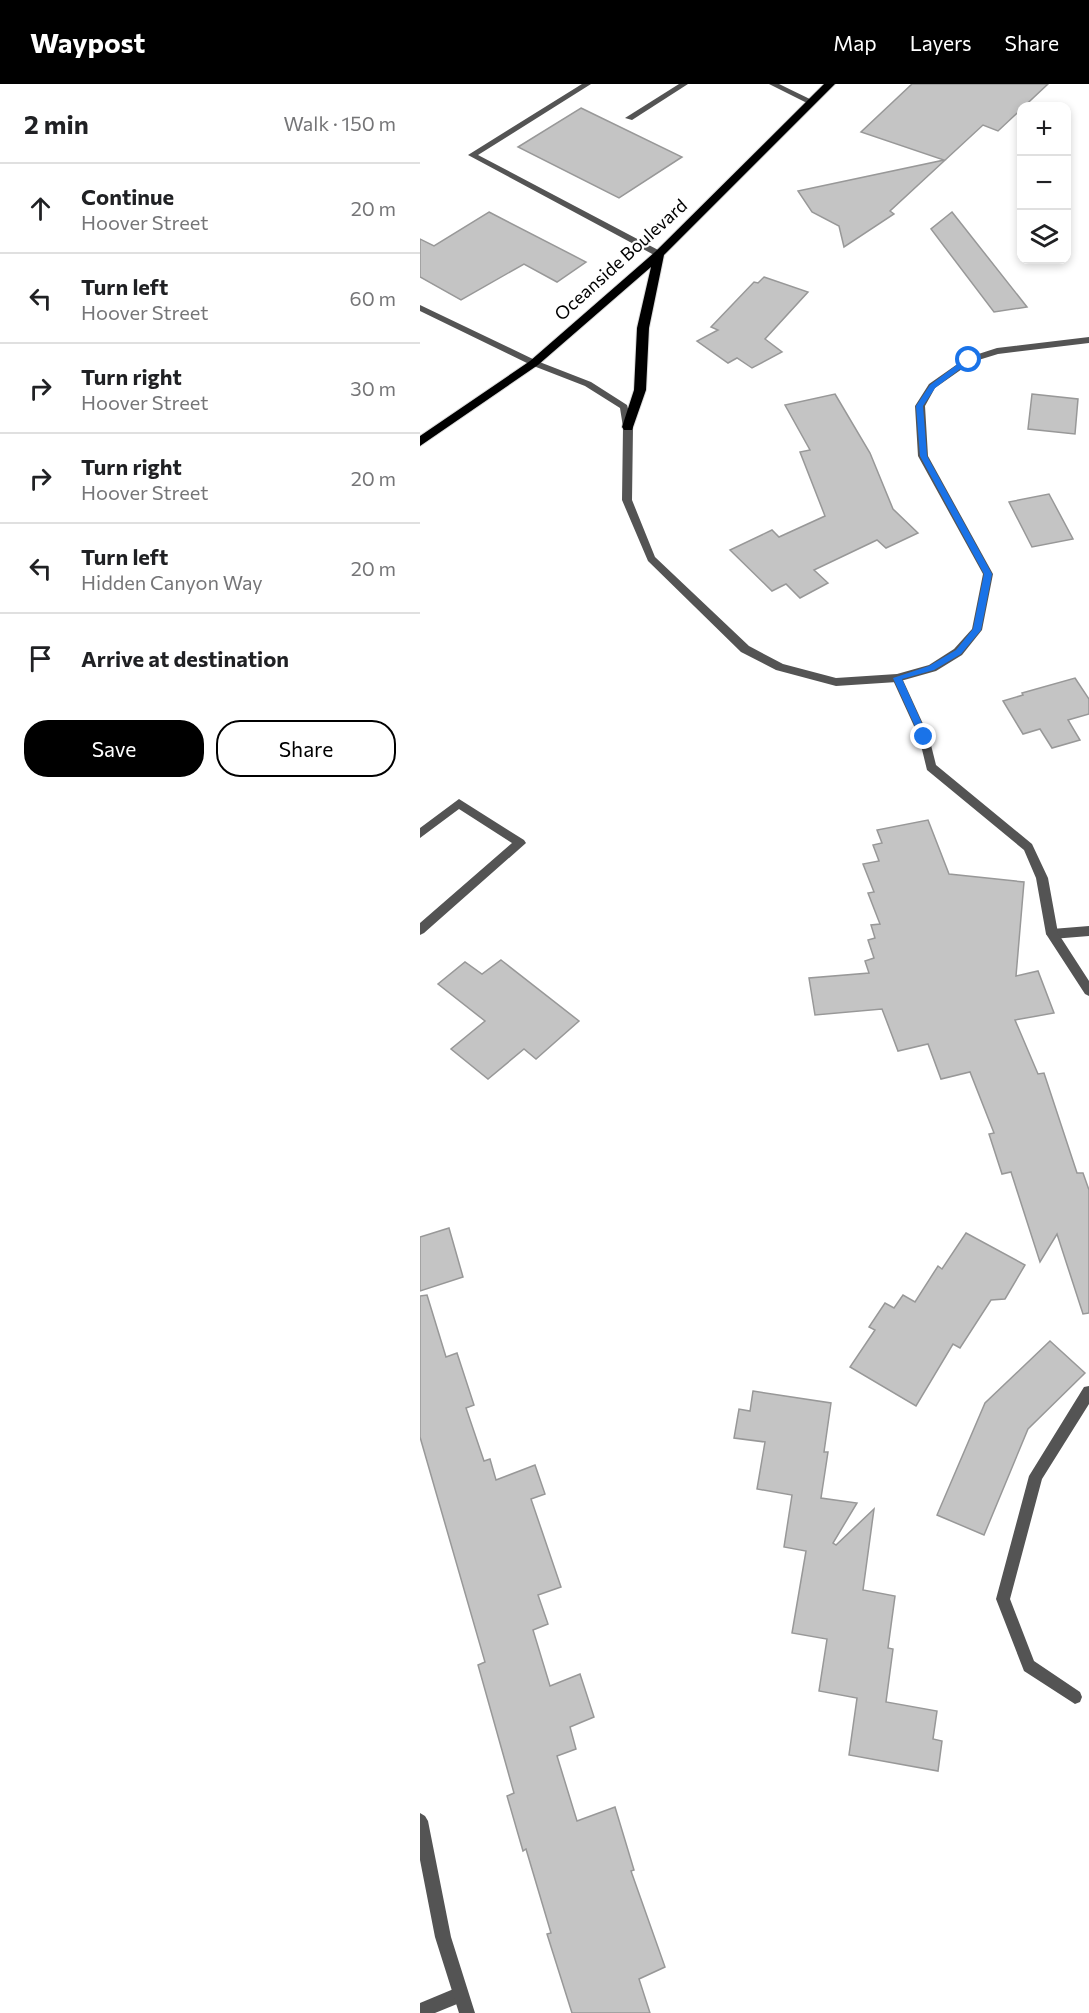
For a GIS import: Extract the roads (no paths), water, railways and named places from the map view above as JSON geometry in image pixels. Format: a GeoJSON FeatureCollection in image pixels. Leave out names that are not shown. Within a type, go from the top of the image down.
{"type":"FeatureCollection","features":[{"type":"Feature","properties":{"kind":"main road","name":"Oceanside Boulevard"},"geometry":{"type":"LineString","coordinates":[[420,442],[534,363],[659,254],[830,84]]}},
{"type":"Feature","properties":{"kind":"main road"},"geometry":{"type":"LineString","coordinates":[[628,427],[640,390],[643,328],[659,254]]}},
{"type":"Feature","properties":{"kind":"street"},"geometry":{"type":"LineString","coordinates":[[587,84],[472,155],[659,254]]}},
{"type":"Feature","properties":{"kind":"street"},"geometry":{"type":"LineString","coordinates":[[629,118],[684,84]]}},
{"type":"Feature","properties":{"kind":"street"},"geometry":{"type":"LineString","coordinates":[[773,84],[812,102]]}},
{"type":"Feature","properties":{"kind":"street"},"geometry":{"type":"LineString","coordinates":[[420,308],[534,363],[588,384],[624,407],[628,427],[627,500],[651,559],[745,649],[780,667],[836,682],[897,678],[932,668],[958,652],[977,630],[988,574],[923,456],[920,406],[932,386],[969,360],[997,351],[1089,340]]}},
{"type":"Feature","properties":{"kind":"street"},"geometry":{"type":"LineString","coordinates":[[897,678],[924,737],[931,767],[1028,847],[1042,878],[1052,934],[1089,991]]}},
{"type":"Feature","properties":{"kind":"street"},"geometry":{"type":"LineString","coordinates":[[420,834],[459,803],[520,843],[420,930]]}},
{"type":"Feature","properties":{"kind":"street"},"geometry":{"type":"LineString","coordinates":[[1052,934],[1089,931]]}},
{"type":"Feature","properties":{"kind":"street"},"geometry":{"type":"LineString","coordinates":[[1075,1697],[1029,1666],[1003,1599],[1036,1476],[1089,1392]]}},
{"type":"Feature","properties":{"kind":"street"},"geometry":{"type":"LineString","coordinates":[[420,1821],[459,2013]]}},
{"type":"Feature","properties":{"kind":"street"},"geometry":{"type":"LineString","coordinates":[[443,1937],[467,2013]]}},
{"type":"Feature","properties":{"kind":"street"},"geometry":{"type":"LineString","coordinates":[[420,2011],[456,1996]]}}]}
